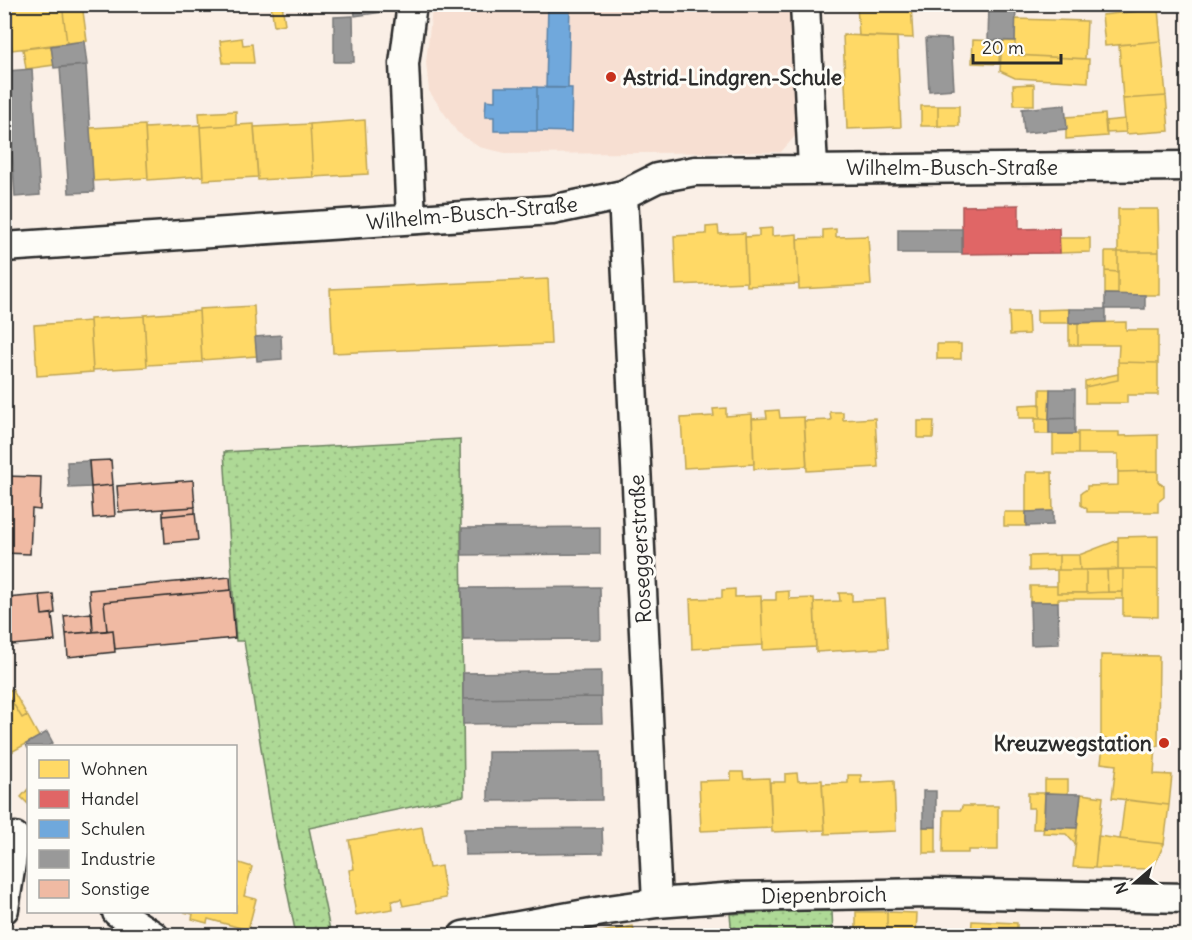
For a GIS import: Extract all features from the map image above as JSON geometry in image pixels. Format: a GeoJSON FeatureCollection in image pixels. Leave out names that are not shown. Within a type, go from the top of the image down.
{"type":"FeatureCollection","features":[{"type":"Feature","properties":{"kind":"street"},"geometry":{"type":"LineString","coordinates":[[411,219],[404,64],[412,4]]}},
{"type":"Feature","properties":{"kind":"street"},"geometry":{"type":"LineString","coordinates":[[805,4],[813,168]]}},
{"type":"Feature","properties":{"kind":"street","name":"Wilhelm-Busch-Straße"},"geometry":{"type":"LineString","coordinates":[[4,247],[552,210],[623,195],[657,178],[695,171],[813,168],[1188,166]]}},
{"type":"Feature","properties":{"kind":"street","name":"Roseggerstraße"},"geometry":{"type":"LineString","coordinates":[[623,195],[657,903]]}},
{"type":"Feature","properties":{"kind":"street"},"geometry":{"type":"LineString","coordinates":[[4,909],[16,838]]}},
{"type":"Feature","properties":{"kind":"street","name":"Diepenbroich"},"geometry":{"type":"LineString","coordinates":[[463,936],[657,903],[736,897],[929,893],[1188,898]]}},
{"type":"Feature","properties":{"kind":"street"},"geometry":{"type":"LineString","coordinates":[[119,913],[154,936]]}},
{"type":"Feature","properties":{"kind":"shaded area","name":"Astrid-Lindgren-Schule"},"geometry":{"type":"Polygon","coordinates":[[[459,4],[791,5],[798,133],[781,152],[510,154],[479,147],[457,132],[429,91],[426,62],[432,9],[458,12],[459,4]]]}},
{"type":"Feature","properties":{"kind":"green space"},"geometry":{"type":"Polygon","coordinates":[[[460,439],[464,796],[309,828],[331,935],[296,935],[272,817],[244,641],[236,641],[224,452],[460,439]]]}},
{"type":"Feature","properties":{"kind":"green space"},"geometry":{"type":"Polygon","coordinates":[[[832,911],[833,935],[732,935],[730,914],[832,911]]]}},
{"type":"Feature","properties":{"kind":"building: Wohnen"},"geometry":{"type":"Polygon","coordinates":[[[26,4],[62,4],[67,43],[12,50],[7,7],[26,4]]]}},
{"type":"Feature","properties":{"kind":"building: Wohnen"},"geometry":{"type":"Polygon","coordinates":[[[62,4],[82,4],[87,41],[67,43],[62,4]]]}},
{"type":"Feature","properties":{"kind":"building: Wohnen"},"geometry":{"type":"Polygon","coordinates":[[[144,4],[166,4],[167,7],[145,10],[144,4]]]}},
{"type":"Feature","properties":{"kind":"building: Wohnen"},"geometry":{"type":"Polygon","coordinates":[[[271,4],[282,4],[285,24],[274,26],[271,4]]]}},
{"type":"Feature","properties":{"kind":"building: Wohnen"},"geometry":{"type":"Polygon","coordinates":[[[857,4],[911,4],[913,38],[859,36],[857,4]]]}},
{"type":"Feature","properties":{"kind":"building: Wohnen"},"geometry":{"type":"Polygon","coordinates":[[[1158,9],[1161,41],[1105,46],[1102,15],[1158,9]]]}},
{"type":"Feature","properties":{"kind":"building: Wohnen"},"geometry":{"type":"Polygon","coordinates":[[[1015,19],[1087,21],[1085,59],[1015,55],[1015,19]]]}},
{"type":"Feature","properties":{"kind":"building: Wohnen"},"geometry":{"type":"Polygon","coordinates":[[[843,35],[897,37],[901,127],[847,129],[843,35]]]}},
{"type":"Feature","properties":{"kind":"building: Wohnen"},"geometry":{"type":"Polygon","coordinates":[[[242,38],[243,45],[252,44],[254,63],[223,63],[220,41],[242,38]]]}},
{"type":"Feature","properties":{"kind":"building: Wohnen"},"geometry":{"type":"Polygon","coordinates":[[[973,40],[1000,41],[999,64],[972,63],[973,40]]]}},
{"type":"Feature","properties":{"kind":"building: Wohnen"},"geometry":{"type":"Polygon","coordinates":[[[1002,41],[1015,41],[1015,55],[1089,59],[1088,82],[1015,78],[1000,71],[1002,41]]]}},
{"type":"Feature","properties":{"kind":"building: Wohnen"},"geometry":{"type":"Polygon","coordinates":[[[1161,41],[1166,96],[1123,99],[1119,45],[1161,41]]]}},
{"type":"Feature","properties":{"kind":"building: Wohnen"},"geometry":{"type":"Polygon","coordinates":[[[51,46],[54,65],[26,69],[23,49],[51,46]]]}},
{"type":"Feature","properties":{"kind":"building: Wohnen"},"geometry":{"type":"Polygon","coordinates":[[[1034,84],[1034,105],[1014,105],[1013,85],[1034,84]]]}},
{"type":"Feature","properties":{"kind":"building: Wohnen"},"geometry":{"type":"Polygon","coordinates":[[[1166,96],[1169,131],[1126,134],[1123,99],[1166,96]]]}},
{"type":"Feature","properties":{"kind":"building: Wohnen"},"geometry":{"type":"Polygon","coordinates":[[[921,106],[938,106],[938,126],[921,126],[921,106]]]}},
{"type":"Feature","properties":{"kind":"building: Wohnen"},"geometry":{"type":"Polygon","coordinates":[[[938,106],[959,106],[959,126],[938,126],[938,106]]]}},
{"type":"Feature","properties":{"kind":"building: Wohnen"},"geometry":{"type":"Polygon","coordinates":[[[236,111],[236,125],[200,127],[199,113],[236,111]]]}},
{"type":"Feature","properties":{"kind":"building: Wohnen"},"geometry":{"type":"Polygon","coordinates":[[[1105,114],[1107,136],[1066,139],[1066,117],[1105,114]]]}},
{"type":"Feature","properties":{"kind":"building: Wohnen"},"geometry":{"type":"Polygon","coordinates":[[[1125,119],[1126,132],[1106,133],[1105,121],[1125,119]]]}},
{"type":"Feature","properties":{"kind":"building: Wohnen"},"geometry":{"type":"Polygon","coordinates":[[[365,120],[368,174],[313,177],[310,124],[365,120]]]}},
{"type":"Feature","properties":{"kind":"building: Wohnen"},"geometry":{"type":"Polygon","coordinates":[[[254,124],[258,177],[203,180],[200,127],[254,124]]]}},
{"type":"Feature","properties":{"kind":"building: Wohnen"},"geometry":{"type":"Polygon","coordinates":[[[310,124],[313,177],[258,180],[254,127],[310,124]]]}},
{"type":"Feature","properties":{"kind":"building: Wohnen"},"geometry":{"type":"Polygon","coordinates":[[[145,125],[148,178],[93,181],[90,128],[145,125]]]}},
{"type":"Feature","properties":{"kind":"building: Wohnen"},"geometry":{"type":"Polygon","coordinates":[[[200,125],[203,176],[148,180],[145,128],[200,125]]]}},
{"type":"Feature","properties":{"kind":"building: Wohnen"},"geometry":{"type":"Polygon","coordinates":[[[1118,209],[1158,209],[1159,252],[1118,252],[1118,209]]]}},
{"type":"Feature","properties":{"kind":"building: Wohnen"},"geometry":{"type":"Polygon","coordinates":[[[718,226],[719,234],[745,233],[747,282],[676,285],[674,236],[706,234],[706,227],[718,226]]]}},
{"type":"Feature","properties":{"kind":"building: Wohnen"},"geometry":{"type":"Polygon","coordinates":[[[772,228],[772,236],[797,234],[799,284],[747,286],[745,237],[759,236],[759,229],[772,228]]]}},
{"type":"Feature","properties":{"kind":"building: Wohnen"},"geometry":{"type":"Polygon","coordinates":[[[836,229],[836,237],[868,236],[871,285],[799,289],[797,239],[823,238],[823,230],[836,229]]]}},
{"type":"Feature","properties":{"kind":"building: Wohnen"},"geometry":{"type":"Polygon","coordinates":[[[1059,238],[1090,238],[1090,252],[1060,253],[1059,238]]]}},
{"type":"Feature","properties":{"kind":"building: Wohnen"},"geometry":{"type":"Polygon","coordinates":[[[1105,252],[1118,252],[1118,272],[1105,271],[1105,252]]]}},
{"type":"Feature","properties":{"kind":"building: Wohnen"},"geometry":{"type":"Polygon","coordinates":[[[1118,252],[1159,252],[1159,295],[1118,295],[1118,252]]]}},
{"type":"Feature","properties":{"kind":"building: Wohnen"},"geometry":{"type":"Polygon","coordinates":[[[1105,271],[1118,272],[1118,294],[1105,294],[1105,271]]]}},
{"type":"Feature","properties":{"kind":"building: Wohnen"},"geometry":{"type":"Polygon","coordinates":[[[548,279],[551,344],[333,353],[330,289],[548,279]]]}},
{"type":"Feature","properties":{"kind":"building: Wohnen"},"geometry":{"type":"Polygon","coordinates":[[[254,306],[257,356],[202,360],[199,309],[254,306]]]}},
{"type":"Feature","properties":{"kind":"building: Wohnen"},"geometry":{"type":"Polygon","coordinates":[[[1069,309],[1069,323],[1037,323],[1037,310],[1069,309]]]}},
{"type":"Feature","properties":{"kind":"building: Wohnen"},"geometry":{"type":"Polygon","coordinates":[[[199,311],[202,362],[147,365],[144,315],[199,311]]]}},
{"type":"Feature","properties":{"kind":"building: Wohnen"},"geometry":{"type":"Polygon","coordinates":[[[1009,312],[1028,312],[1029,334],[1010,335],[1009,312]]]}},
{"type":"Feature","properties":{"kind":"building: Wohnen"},"geometry":{"type":"Polygon","coordinates":[[[144,316],[147,367],[93,370],[90,319],[144,316]]]}},
{"type":"Feature","properties":{"kind":"building: Wohnen"},"geometry":{"type":"Polygon","coordinates":[[[90,321],[93,372],[37,376],[34,325],[90,321]]]}},
{"type":"Feature","properties":{"kind":"building: Wohnen"},"geometry":{"type":"Polygon","coordinates":[[[1126,322],[1126,330],[1158,330],[1158,363],[1118,362],[1119,345],[1078,345],[1078,323],[1126,322]]]}},
{"type":"Feature","properties":{"kind":"building: Wohnen"},"geometry":{"type":"Polygon","coordinates":[[[1069,323],[1078,323],[1078,345],[1069,345],[1069,323]]]}},
{"type":"Feature","properties":{"kind":"building: Wohnen"},"geometry":{"type":"Polygon","coordinates":[[[937,344],[961,344],[961,359],[937,359],[937,344]]]}},
{"type":"Feature","properties":{"kind":"building: Wohnen"},"geometry":{"type":"Polygon","coordinates":[[[1118,362],[1158,363],[1158,395],[1127,395],[1127,403],[1085,403],[1085,387],[1118,380],[1118,362]]]}},
{"type":"Feature","properties":{"kind":"building: Wohnen"},"geometry":{"type":"Polygon","coordinates":[[[1118,374],[1118,380],[1085,387],[1085,381],[1118,374]]]}},
{"type":"Feature","properties":{"kind":"building: Wohnen"},"geometry":{"type":"Polygon","coordinates":[[[1040,389],[1050,389],[1049,419],[1040,418],[1040,389]]]}},
{"type":"Feature","properties":{"kind":"building: Wohnen"},"geometry":{"type":"Polygon","coordinates":[[[1040,404],[1040,418],[1019,418],[1019,405],[1040,404]]]}},
{"type":"Feature","properties":{"kind":"building: Wohnen"},"geometry":{"type":"Polygon","coordinates":[[[726,408],[726,416],[752,414],[754,464],[684,468],[681,418],[714,416],[713,409],[726,408]]]}},
{"type":"Feature","properties":{"kind":"building: Wohnen"},"geometry":{"type":"Polygon","coordinates":[[[779,410],[780,418],[804,417],[807,466],[754,469],[752,419],[767,418],[766,411],[779,410]]]}},
{"type":"Feature","properties":{"kind":"building: Wohnen"},"geometry":{"type":"Polygon","coordinates":[[[830,412],[843,412],[843,420],[875,418],[878,467],[807,471],[804,421],[831,420],[830,412]]]}},
{"type":"Feature","properties":{"kind":"building: Wohnen"},"geometry":{"type":"Polygon","coordinates":[[[1035,419],[1049,419],[1049,434],[1035,434],[1035,419]]]}},
{"type":"Feature","properties":{"kind":"building: Wohnen"},"geometry":{"type":"Polygon","coordinates":[[[918,421],[934,421],[933,438],[918,438],[918,421]]]}},
{"type":"Feature","properties":{"kind":"building: Wohnen"},"geometry":{"type":"Polygon","coordinates":[[[1078,432],[1119,432],[1119,436],[1158,435],[1158,471],[1118,472],[1118,454],[1078,454],[1078,432]]]}},
{"type":"Feature","properties":{"kind":"building: Wohnen"},"geometry":{"type":"Polygon","coordinates":[[[1053,434],[1078,434],[1078,454],[1053,454],[1053,434]]]}},
{"type":"Feature","properties":{"kind":"building: Wohnen"},"geometry":{"type":"Polygon","coordinates":[[[1158,471],[1158,482],[1164,486],[1164,497],[1158,502],[1158,512],[1087,512],[1087,509],[1081,505],[1081,493],[1087,489],[1087,486],[1118,485],[1118,472],[1158,471]]]}},
{"type":"Feature","properties":{"kind":"building: Wohnen"},"geometry":{"type":"Polygon","coordinates":[[[1026,472],[1052,472],[1053,511],[1026,512],[1026,472]]]}},
{"type":"Feature","properties":{"kind":"building: Wohnen"},"geometry":{"type":"Polygon","coordinates":[[[1004,512],[1026,512],[1026,526],[1004,526],[1004,512]]]}},
{"type":"Feature","properties":{"kind":"building: Wohnen"},"geometry":{"type":"Polygon","coordinates":[[[1158,536],[1158,569],[1118,569],[1118,537],[1158,536]]]}},
{"type":"Feature","properties":{"kind":"building: Wohnen"},"geometry":{"type":"Polygon","coordinates":[[[1118,540],[1118,569],[1080,570],[1079,555],[1118,540]]]}},
{"type":"Feature","properties":{"kind":"building: Wohnen"},"geometry":{"type":"Polygon","coordinates":[[[1059,555],[1059,570],[1029,571],[1029,556],[1059,555]]]}},
{"type":"Feature","properties":{"kind":"building: Wohnen"},"geometry":{"type":"Polygon","coordinates":[[[1059,555],[1079,555],[1080,570],[1059,570],[1059,555]]]}},
{"type":"Feature","properties":{"kind":"building: Wohnen"},"geometry":{"type":"Polygon","coordinates":[[[1123,569],[1158,569],[1158,617],[1123,616],[1123,569]]]}},
{"type":"Feature","properties":{"kind":"building: Wohnen"},"geometry":{"type":"Polygon","coordinates":[[[1123,569],[1123,592],[1108,592],[1107,570],[1123,569]]]}},
{"type":"Feature","properties":{"kind":"building: Wohnen"},"geometry":{"type":"Polygon","coordinates":[[[1057,570],[1086,570],[1086,593],[1057,593],[1057,570]]]}},
{"type":"Feature","properties":{"kind":"building: Wohnen"},"geometry":{"type":"Polygon","coordinates":[[[1086,570],[1107,570],[1108,592],[1086,593],[1086,570]]]}},
{"type":"Feature","properties":{"kind":"building: Wohnen"},"geometry":{"type":"Polygon","coordinates":[[[1030,586],[1057,586],[1057,593],[1123,592],[1123,599],[1058,599],[1058,602],[1030,602],[1030,586]]]}},
{"type":"Feature","properties":{"kind":"building: Wohnen"},"geometry":{"type":"Polygon","coordinates":[[[735,589],[735,597],[761,596],[763,645],[692,649],[690,599],[722,598],[722,590],[735,589]]]}},
{"type":"Feature","properties":{"kind":"building: Wohnen"},"geometry":{"type":"Polygon","coordinates":[[[789,591],[789,599],[814,598],[816,647],[763,650],[761,600],[776,600],[776,592],[789,591]]]}},
{"type":"Feature","properties":{"kind":"building: Wohnen"},"geometry":{"type":"Polygon","coordinates":[[[839,593],[852,593],[852,601],[885,599],[888,648],[816,652],[814,602],[840,601],[839,593]]]}},
{"type":"Feature","properties":{"kind":"building: Wohnen"},"geometry":{"type":"Polygon","coordinates":[[[1101,655],[1159,656],[1158,746],[1101,739],[1101,655]]]}},
{"type":"Feature","properties":{"kind":"building: Wohnen"},"geometry":{"type":"Polygon","coordinates":[[[12,689],[27,715],[22,718],[6,692],[12,689]]]}},
{"type":"Feature","properties":{"kind":"building: Wohnen"},"geometry":{"type":"Polygon","coordinates":[[[6,692],[22,718],[27,715],[39,737],[4,756],[4,693],[6,692]]]}},
{"type":"Feature","properties":{"kind":"building: Wohnen"},"geometry":{"type":"Polygon","coordinates":[[[1104,739],[1156,746],[1154,774],[1172,775],[1169,805],[1112,798],[1116,765],[1101,763],[1104,739]]]}},
{"type":"Feature","properties":{"kind":"building: Wohnen"},"geometry":{"type":"Polygon","coordinates":[[[731,772],[743,772],[744,779],[769,778],[772,828],[701,831],[699,781],[731,780],[731,772]]]}},
{"type":"Feature","properties":{"kind":"building: Wohnen"},"geometry":{"type":"Polygon","coordinates":[[[797,773],[798,781],[822,780],[825,830],[772,832],[770,782],[785,782],[785,774],[797,773]]]}},
{"type":"Feature","properties":{"kind":"building: Wohnen"},"geometry":{"type":"Polygon","coordinates":[[[848,775],[861,775],[861,783],[894,781],[896,831],[825,834],[822,784],[848,783],[848,775]]]}},
{"type":"Feature","properties":{"kind":"building: Wohnen"},"geometry":{"type":"Polygon","coordinates":[[[1045,780],[1068,780],[1068,794],[1045,793],[1045,780]]]}},
{"type":"Feature","properties":{"kind":"building: Wohnen"},"geometry":{"type":"Polygon","coordinates":[[[27,790],[27,803],[21,797],[27,790]]]}},
{"type":"Feature","properties":{"kind":"building: Wohnen"},"geometry":{"type":"Polygon","coordinates":[[[1028,793],[1045,793],[1043,829],[1033,829],[1034,808],[1028,808],[1028,793]]]}},
{"type":"Feature","properties":{"kind":"building: Wohnen"},"geometry":{"type":"Polygon","coordinates":[[[1081,794],[1103,797],[1095,868],[1073,867],[1081,794]]]}},
{"type":"Feature","properties":{"kind":"building: Wohnen"},"geometry":{"type":"Polygon","coordinates":[[[1125,800],[1169,805],[1164,844],[1120,839],[1125,800]]]}},
{"type":"Feature","properties":{"kind":"building: Wohnen"},"geometry":{"type":"Polygon","coordinates":[[[962,806],[998,806],[998,850],[943,853],[944,810],[961,810],[962,806]]]}},
{"type":"Feature","properties":{"kind":"building: Wohnen"},"geometry":{"type":"Polygon","coordinates":[[[422,827],[429,868],[441,866],[446,898],[403,906],[401,899],[392,901],[393,909],[356,915],[349,870],[354,869],[349,840],[422,827]]]}},
{"type":"Feature","properties":{"kind":"building: Wohnen"},"geometry":{"type":"Polygon","coordinates":[[[923,827],[936,827],[936,853],[923,853],[923,827]]]}},
{"type":"Feature","properties":{"kind":"building: Wohnen"},"geometry":{"type":"Polygon","coordinates":[[[1044,827],[1077,828],[1075,844],[1066,834],[1043,833],[1044,827]]]}},
{"type":"Feature","properties":{"kind":"building: Wohnen"},"geometry":{"type":"Polygon","coordinates":[[[1098,836],[1164,844],[1153,869],[1095,868],[1098,836]]]}},
{"type":"Feature","properties":{"kind":"building: Wohnen"},"geometry":{"type":"Polygon","coordinates":[[[237,862],[252,867],[244,896],[256,899],[248,930],[208,919],[207,923],[192,919],[193,914],[188,913],[237,913],[237,862]]]}},
{"type":"Feature","properties":{"kind":"building: Wohnen"},"geometry":{"type":"Polygon","coordinates":[[[856,912],[887,912],[887,936],[856,936],[856,912]]]}},
{"type":"Feature","properties":{"kind":"building: Wohnen"},"geometry":{"type":"Polygon","coordinates":[[[887,912],[917,913],[916,936],[887,936],[887,912]]]}},
{"type":"Feature","properties":{"kind":"building: Wohnen"},"geometry":{"type":"Polygon","coordinates":[[[972,921],[1017,923],[1017,936],[971,936],[972,921]]]}},
{"type":"Feature","properties":{"kind":"building: Wohnen"},"geometry":{"type":"Polygon","coordinates":[[[633,926],[635,936],[602,936],[601,932],[633,926]]]}},
{"type":"Feature","properties":{"kind":"building: Wohnen"},"geometry":{"type":"Polygon","coordinates":[[[940,929],[971,930],[971,936],[940,936],[940,929]]]}},
{"type":"Feature","properties":{"kind":"building: Wohnen"},"geometry":{"type":"Polygon","coordinates":[[[717,931],[717,936],[686,936],[717,931]]]}},
{"type":"Feature","properties":{"kind":"building: Wohnen"},"geometry":{"type":"Polygon","coordinates":[[[601,932],[602,936],[577,936],[601,932]]]}},
{"type":"Feature","properties":{"kind":"building: Wohnen"},"geometry":{"type":"Polygon","coordinates":[[[1134,932],[1134,936],[1113,936],[1113,933],[1134,932]]]}},
{"type":"Feature","properties":{"kind":"building: Wohnen"},"geometry":{"type":"Polygon","coordinates":[[[1098,933],[1113,933],[1113,936],[1098,936],[1098,933]]]}},
{"type":"Feature","properties":{"kind":"building: Handel"},"geometry":{"type":"Polygon","coordinates":[[[1019,205],[1019,229],[1059,228],[1060,253],[962,254],[962,206],[1019,205]]]}},
{"type":"Feature","properties":{"kind":"building: Schulen"},"geometry":{"type":"Polygon","coordinates":[[[548,4],[570,4],[568,88],[546,88],[548,4]]]}},
{"type":"Feature","properties":{"kind":"building: Schulen"},"geometry":{"type":"Polygon","coordinates":[[[495,87],[537,87],[537,131],[494,131],[494,117],[485,117],[486,100],[495,101],[495,87]]]}},
{"type":"Feature","properties":{"kind":"building: Schulen"},"geometry":{"type":"Polygon","coordinates":[[[537,87],[572,88],[571,132],[537,131],[537,87]]]}},
{"type":"Feature","properties":{"kind":"building: Industrie"},"geometry":{"type":"Polygon","coordinates":[[[354,4],[381,4],[382,12],[355,16],[354,4]]]}},
{"type":"Feature","properties":{"kind":"building: Industrie"},"geometry":{"type":"Polygon","coordinates":[[[989,4],[1016,4],[1015,41],[988,40],[989,4]]]}},
{"type":"Feature","properties":{"kind":"building: Industrie"},"geometry":{"type":"Polygon","coordinates":[[[1061,4],[1086,4],[1086,9],[1061,8],[1061,4]]]}},
{"type":"Feature","properties":{"kind":"building: Industrie"},"geometry":{"type":"Polygon","coordinates":[[[353,16],[354,62],[334,62],[334,17],[353,16]]]}},
{"type":"Feature","properties":{"kind":"building: Industrie"},"geometry":{"type":"Polygon","coordinates":[[[926,38],[951,39],[954,89],[929,91],[926,38]]]}},
{"type":"Feature","properties":{"kind":"building: Industrie"},"geometry":{"type":"Polygon","coordinates":[[[84,41],[87,65],[54,68],[51,46],[84,41]]]}},
{"type":"Feature","properties":{"kind":"building: Industrie"},"geometry":{"type":"Polygon","coordinates":[[[86,65],[94,192],[69,193],[60,67],[86,65]]]}},
{"type":"Feature","properties":{"kind":"building: Industrie"},"geometry":{"type":"Polygon","coordinates":[[[32,69],[40,195],[15,197],[7,71],[32,69]]]}},
{"type":"Feature","properties":{"kind":"building: Industrie"},"geometry":{"type":"Polygon","coordinates":[[[1065,105],[1067,129],[1024,133],[1022,109],[1065,105]]]}},
{"type":"Feature","properties":{"kind":"building: Industrie"},"geometry":{"type":"Polygon","coordinates":[[[898,229],[962,229],[962,253],[898,253],[898,229]]]}},
{"type":"Feature","properties":{"kind":"building: Industrie"},"geometry":{"type":"Polygon","coordinates":[[[1105,294],[1145,295],[1145,309],[1105,309],[1105,294]]]}},
{"type":"Feature","properties":{"kind":"building: Industrie"},"geometry":{"type":"Polygon","coordinates":[[[1069,309],[1106,309],[1106,322],[1069,323],[1069,309]]]}},
{"type":"Feature","properties":{"kind":"building: Industrie"},"geometry":{"type":"Polygon","coordinates":[[[281,335],[282,359],[257,361],[255,337],[281,335]]]}},
{"type":"Feature","properties":{"kind":"building: Industrie"},"geometry":{"type":"Polygon","coordinates":[[[1050,389],[1075,389],[1075,418],[1049,419],[1050,389]]]}},
{"type":"Feature","properties":{"kind":"building: Industrie"},"geometry":{"type":"Polygon","coordinates":[[[1075,418],[1075,434],[1049,434],[1049,419],[1075,418]]]}},
{"type":"Feature","properties":{"kind":"building: Industrie"},"geometry":{"type":"Polygon","coordinates":[[[89,461],[91,487],[69,488],[67,462],[89,461]]]}},
{"type":"Feature","properties":{"kind":"building: Industrie"},"geometry":{"type":"Polygon","coordinates":[[[1053,511],[1053,525],[1026,526],[1026,512],[1053,511]]]}},
{"type":"Feature","properties":{"kind":"building: Industrie"},"geometry":{"type":"Polygon","coordinates":[[[600,527],[600,554],[462,555],[462,528],[600,527]]]}},
{"type":"Feature","properties":{"kind":"building: Industrie"},"geometry":{"type":"Polygon","coordinates":[[[600,587],[601,639],[463,640],[462,588],[600,587]]]}},
{"type":"Feature","properties":{"kind":"building: Industrie"},"geometry":{"type":"Polygon","coordinates":[[[1030,602],[1058,602],[1059,644],[1031,645],[1030,602]]]}},
{"type":"Feature","properties":{"kind":"building: Industrie"},"geometry":{"type":"Polygon","coordinates":[[[601,671],[601,697],[463,699],[463,673],[601,671]]]}},
{"type":"Feature","properties":{"kind":"building: Industrie"},"geometry":{"type":"Polygon","coordinates":[[[601,697],[602,723],[463,724],[463,699],[601,697]]]}},
{"type":"Feature","properties":{"kind":"building: Industrie"},"geometry":{"type":"Polygon","coordinates":[[[47,732],[53,743],[27,746],[26,744],[47,732]]]}},
{"type":"Feature","properties":{"kind":"building: Industrie"},"geometry":{"type":"Polygon","coordinates":[[[601,751],[602,800],[488,801],[488,752],[601,751]]]}},
{"type":"Feature","properties":{"kind":"building: Industrie"},"geometry":{"type":"Polygon","coordinates":[[[923,791],[936,791],[936,827],[923,827],[923,791]]]}},
{"type":"Feature","properties":{"kind":"building: Industrie"},"geometry":{"type":"Polygon","coordinates":[[[1045,793],[1081,794],[1077,828],[1044,827],[1045,793]]]}},
{"type":"Feature","properties":{"kind":"building: Industrie"},"geometry":{"type":"Polygon","coordinates":[[[602,828],[603,853],[465,855],[464,829],[602,828]]]}},
{"type":"Feature","properties":{"kind":"building: Sonstige"},"geometry":{"type":"Polygon","coordinates":[[[111,460],[113,485],[91,487],[89,461],[111,460]]]}},
{"type":"Feature","properties":{"kind":"building: Sonstige"},"geometry":{"type":"Polygon","coordinates":[[[4,476],[41,477],[40,510],[32,509],[30,554],[4,553],[4,476]]]}},
{"type":"Feature","properties":{"kind":"building: Sonstige"},"geometry":{"type":"Polygon","coordinates":[[[193,480],[195,507],[119,512],[117,486],[193,480]]]}},
{"type":"Feature","properties":{"kind":"building: Sonstige"},"geometry":{"type":"Polygon","coordinates":[[[113,485],[115,516],[93,518],[91,487],[113,485]]]}},
{"type":"Feature","properties":{"kind":"building: Sonstige"},"geometry":{"type":"Polygon","coordinates":[[[195,507],[195,513],[163,516],[163,509],[195,507]]]}},
{"type":"Feature","properties":{"kind":"building: Sonstige"},"geometry":{"type":"Polygon","coordinates":[[[195,513],[198,540],[165,543],[163,516],[195,513]]]}},
{"type":"Feature","properties":{"kind":"building: Sonstige"},"geometry":{"type":"Polygon","coordinates":[[[230,577],[231,590],[104,602],[107,631],[93,632],[89,590],[230,577]]]}},
{"type":"Feature","properties":{"kind":"building: Sonstige"},"geometry":{"type":"Polygon","coordinates":[[[231,590],[235,638],[115,649],[113,630],[107,631],[104,602],[231,590]]]}},
{"type":"Feature","properties":{"kind":"building: Sonstige"},"geometry":{"type":"Polygon","coordinates":[[[53,594],[55,613],[42,615],[40,595],[53,594]]]}},
{"type":"Feature","properties":{"kind":"building: Sonstige"},"geometry":{"type":"Polygon","coordinates":[[[40,595],[42,615],[52,614],[55,641],[12,645],[7,598],[40,595]]]}},
{"type":"Feature","properties":{"kind":"building: Sonstige"},"geometry":{"type":"Polygon","coordinates":[[[92,613],[93,632],[66,634],[64,616],[92,613]]]}},
{"type":"Feature","properties":{"kind":"building: Sonstige"},"geometry":{"type":"Polygon","coordinates":[[[113,630],[115,652],[68,657],[66,634],[113,630]]]}},
{"type":"Feature","properties":{"kind":"place","name":"Astrid-Lindgren-Schule"},"geometry":{"type":"Point","coordinates":[611,77]}},
{"type":"Feature","properties":{"kind":"place","name":"Kreuzwegstation"},"geometry":{"type":"Point","coordinates":[1164,743]}}]}
